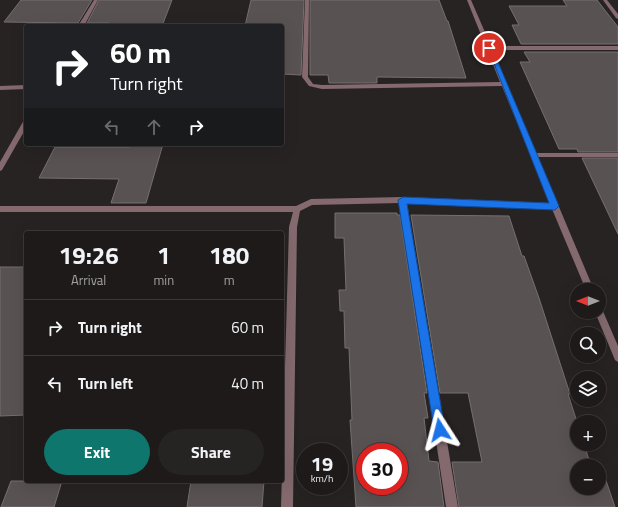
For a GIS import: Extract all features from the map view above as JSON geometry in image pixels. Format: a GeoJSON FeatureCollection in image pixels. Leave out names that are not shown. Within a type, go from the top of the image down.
{"type":"FeatureCollection","features":[{"type":"Feature","properties":{"kind":"street"},"geometry":{"type":"LineString","coordinates":[[82,24],[96,0]]}},
{"type":"Feature","properties":{"kind":"street"},"geometry":{"type":"LineString","coordinates":[[307,0],[305,77],[311,85],[322,87],[504,84]]}},
{"type":"Feature","properties":{"kind":"street"},"geometry":{"type":"LineString","coordinates":[[469,0],[587,283]]}},
{"type":"Feature","properties":{"kind":"street"},"geometry":{"type":"LineString","coordinates":[[605,0],[618,17]]}},
{"type":"Feature","properties":{"kind":"street"},"geometry":{"type":"LineString","coordinates":[[489,48],[618,48]]}},
{"type":"Feature","properties":{"kind":"street"},"geometry":{"type":"LineString","coordinates":[[0,88],[24,87]]}},
{"type":"Feature","properties":{"kind":"street"},"geometry":{"type":"LineString","coordinates":[[0,168],[24,126]]}},
{"type":"Feature","properties":{"kind":"street"},"geometry":{"type":"LineString","coordinates":[[534,155],[618,155]]}},
{"type":"Feature","properties":{"kind":"street"},"geometry":{"type":"LineString","coordinates":[[0,209],[297,209],[311,202],[403,200],[555,206]]}},
{"type":"Feature","properties":{"kind":"street"},"geometry":{"type":"LineString","coordinates":[[403,200],[452,507]]}},
{"type":"Feature","properties":{"kind":"street"},"geometry":{"type":"LineString","coordinates":[[287,507],[293,227],[297,209]]}},
{"type":"Feature","properties":{"kind":"street"},"geometry":{"type":"LineString","coordinates":[[602,319],[618,357]]}},
{"type":"Feature","properties":{"kind":"building"},"geometry":{"type":"Polygon","coordinates":[[[21,0],[92,0],[78,23],[4,22],[21,0]]]}},
{"type":"Feature","properties":{"kind":"building"},"geometry":{"type":"Polygon","coordinates":[[[99,0],[172,0],[163,24],[87,23],[99,0]]]}},
{"type":"Feature","properties":{"kind":"building"},"geometry":{"type":"Polygon","coordinates":[[[251,0],[304,0],[301,75],[284,74],[284,24],[245,24],[251,0]]]}},
{"type":"Feature","properties":{"kind":"building"},"geometry":{"type":"Polygon","coordinates":[[[310,0],[439,0],[448,21],[466,78],[377,77],[377,83],[329,83],[328,75],[310,75],[310,0]]]}},
{"type":"Feature","properties":{"kind":"building"},"geometry":{"type":"Polygon","coordinates":[[[563,0],[597,0],[618,27],[618,44],[521,44],[512,25],[519,25],[509,6],[567,6],[563,0]]]}},
{"type":"Feature","properties":{"kind":"building"},"geometry":{"type":"Polygon","coordinates":[[[524,52],[618,52],[618,152],[578,152],[577,149],[559,149],[520,62],[530,62],[524,52]]]}},
{"type":"Feature","properties":{"kind":"building"},"geometry":{"type":"Polygon","coordinates":[[[162,146],[146,203],[111,203],[119,179],[39,178],[55,147],[162,146]]]}},
{"type":"Feature","properties":{"kind":"building"},"geometry":{"type":"Polygon","coordinates":[[[582,158],[618,158],[618,234],[582,158]]]}},
{"type":"Feature","properties":{"kind":"building"},"geometry":{"type":"Polygon","coordinates":[[[335,213],[397,213],[397,215],[400,215],[427,393],[424,393],[428,418],[424,418],[429,461],[438,462],[444,507],[356,507],[350,420],[352,420],[349,348],[345,348],[344,311],[340,311],[339,290],[346,290],[344,238],[335,238],[335,213]]]}},
{"type":"Feature","properties":{"kind":"building"},"geometry":{"type":"Polygon","coordinates":[[[411,215],[509,216],[522,256],[524,256],[539,298],[570,394],[568,394],[570,407],[572,407],[575,415],[570,415],[570,451],[586,451],[589,459],[570,459],[570,495],[606,495],[606,481],[615,507],[459,507],[452,462],[482,462],[468,393],[440,393],[411,215]]]}},
{"type":"Feature","properties":{"kind":"building"},"geometry":{"type":"Polygon","coordinates":[[[0,267],[24,267],[24,415],[0,416],[0,267]]]}},
{"type":"Feature","properties":{"kind":"building"},"geometry":{"type":"Polygon","coordinates":[[[11,481],[24,481],[24,483],[61,483],[54,507],[1,507],[11,481]]]}},
{"type":"Feature","properties":{"kind":"building"},"geometry":{"type":"Polygon","coordinates":[[[191,483],[264,483],[262,507],[187,507],[191,483]]]}},
{"type":"Feature","properties":{"kind":"route"},"geometry":{"type":"LineString","coordinates":[[440,430],[403,200],[555,206],[489,48]]}}]}
